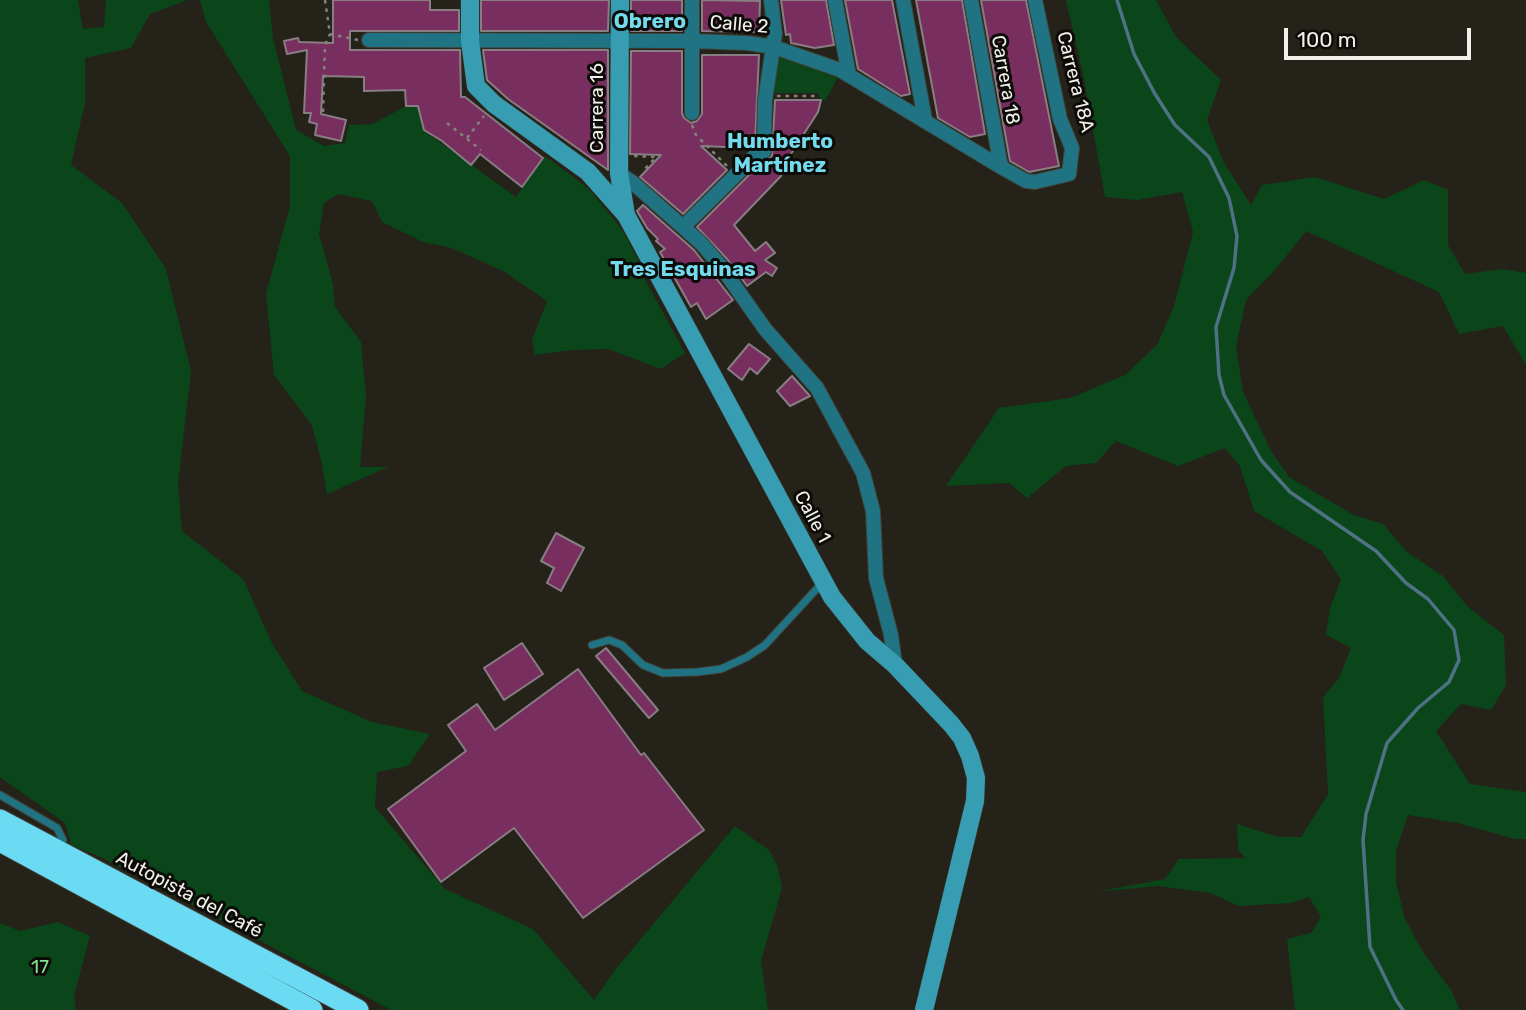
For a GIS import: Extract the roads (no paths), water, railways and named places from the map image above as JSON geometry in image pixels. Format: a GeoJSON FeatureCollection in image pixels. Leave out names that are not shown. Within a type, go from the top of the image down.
{"type":"FeatureCollection","features":[{"type":"Feature","properties":{"kind":"highway","name":"Autopista del Café"},"geometry":{"type":"LineString","coordinates":[[0,820],[358,1010]]}},
{"type":"Feature","properties":{"kind":"highway"},"geometry":{"type":"LineString","coordinates":[[0,841],[312,1010]]}},
{"type":"Feature","properties":{"kind":"street"},"geometry":{"type":"LineString","coordinates":[[470,0],[470,41]]}},
{"type":"Feature","properties":{"kind":"street","name":"Carrera 16"},"geometry":{"type":"LineString","coordinates":[[620,0],[626,215]]}},
{"type":"Feature","properties":{"kind":"street"},"geometry":{"type":"LineString","coordinates":[[692,0],[692,113]]}},
{"type":"Feature","properties":{"kind":"street"},"geometry":{"type":"LineString","coordinates":[[684,226],[758,152],[764,150],[765,96],[774,47],[771,0]]}},
{"type":"Feature","properties":{"kind":"street"},"geometry":{"type":"LineString","coordinates":[[835,0],[849,75]]}},
{"type":"Feature","properties":{"kind":"street"},"geometry":{"type":"LineString","coordinates":[[903,0],[925,120]]}},
{"type":"Feature","properties":{"kind":"street","name":"Carrera 18"},"geometry":{"type":"LineString","coordinates":[[971,0],[1001,167]]}},
{"type":"Feature","properties":{"kind":"street","name":"Carrera 18A"},"geometry":{"type":"LineString","coordinates":[[1035,0],[1060,119],[1072,148],[1069,174]]}},
{"type":"Feature","properties":{"kind":"street","name":"Calle 2"},"geometry":{"type":"LineString","coordinates":[[369,40],[692,41],[774,47],[810,58],[849,75],[1026,181],[1035,182],[1069,174]]}},
{"type":"Feature","properties":{"kind":"street","name":"Calle 1"},"geometry":{"type":"LineString","coordinates":[[470,41],[476,86],[494,104],[588,173],[626,215],[823,582],[855,626],[962,738],[975,778],[975,801],[924,1010]]}},
{"type":"Feature","properties":{"kind":"street"},"geometry":{"type":"LineString","coordinates":[[623,170],[684,226],[720,265],[765,329],[817,388],[863,473],[873,511],[876,578],[891,635],[895,666]]}},
{"type":"Feature","properties":{"kind":"lane"},"geometry":{"type":"LineString","coordinates":[[592,645],[609,640],[622,645],[643,665],[663,673],[697,673],[721,668],[747,657],[765,645],[823,582]]}},
{"type":"Feature","properties":{"kind":"lane"},"geometry":{"type":"LineString","coordinates":[[0,795],[57,828],[63,840],[56,851]]}},
{"type":"Feature","properties":{"kind":"waterway"},"geometry":{"type":"LineString","coordinates":[[1117,0],[1134,54],[1155,94],[1175,125],[1209,157],[1229,198],[1237,236],[1234,268],[1216,327],[1219,375],[1224,395],[1261,460],[1290,492],[1376,551],[1406,583],[1428,599],[1454,630],[1459,660],[1449,682],[1418,708],[1387,743],[1366,814],[1363,840],[1370,947],[1403,1010]]}},
{"type":"Feature","properties":{"kind":"district","name":"Obrero"},"geometry":{"type":"Point","coordinates":[650,22]}},
{"type":"Feature","properties":{"kind":"district","name":"Humberto Martínez"},"geometry":{"type":"Point","coordinates":[780,154]}},
{"type":"Feature","properties":{"kind":"district","name":"Tres Esquinas"},"geometry":{"type":"Point","coordinates":[683,270]}},
{"type":"Feature","properties":{"kind":"park label","name":"17"},"geometry":{"type":"Point","coordinates":[40,968]}}]}
